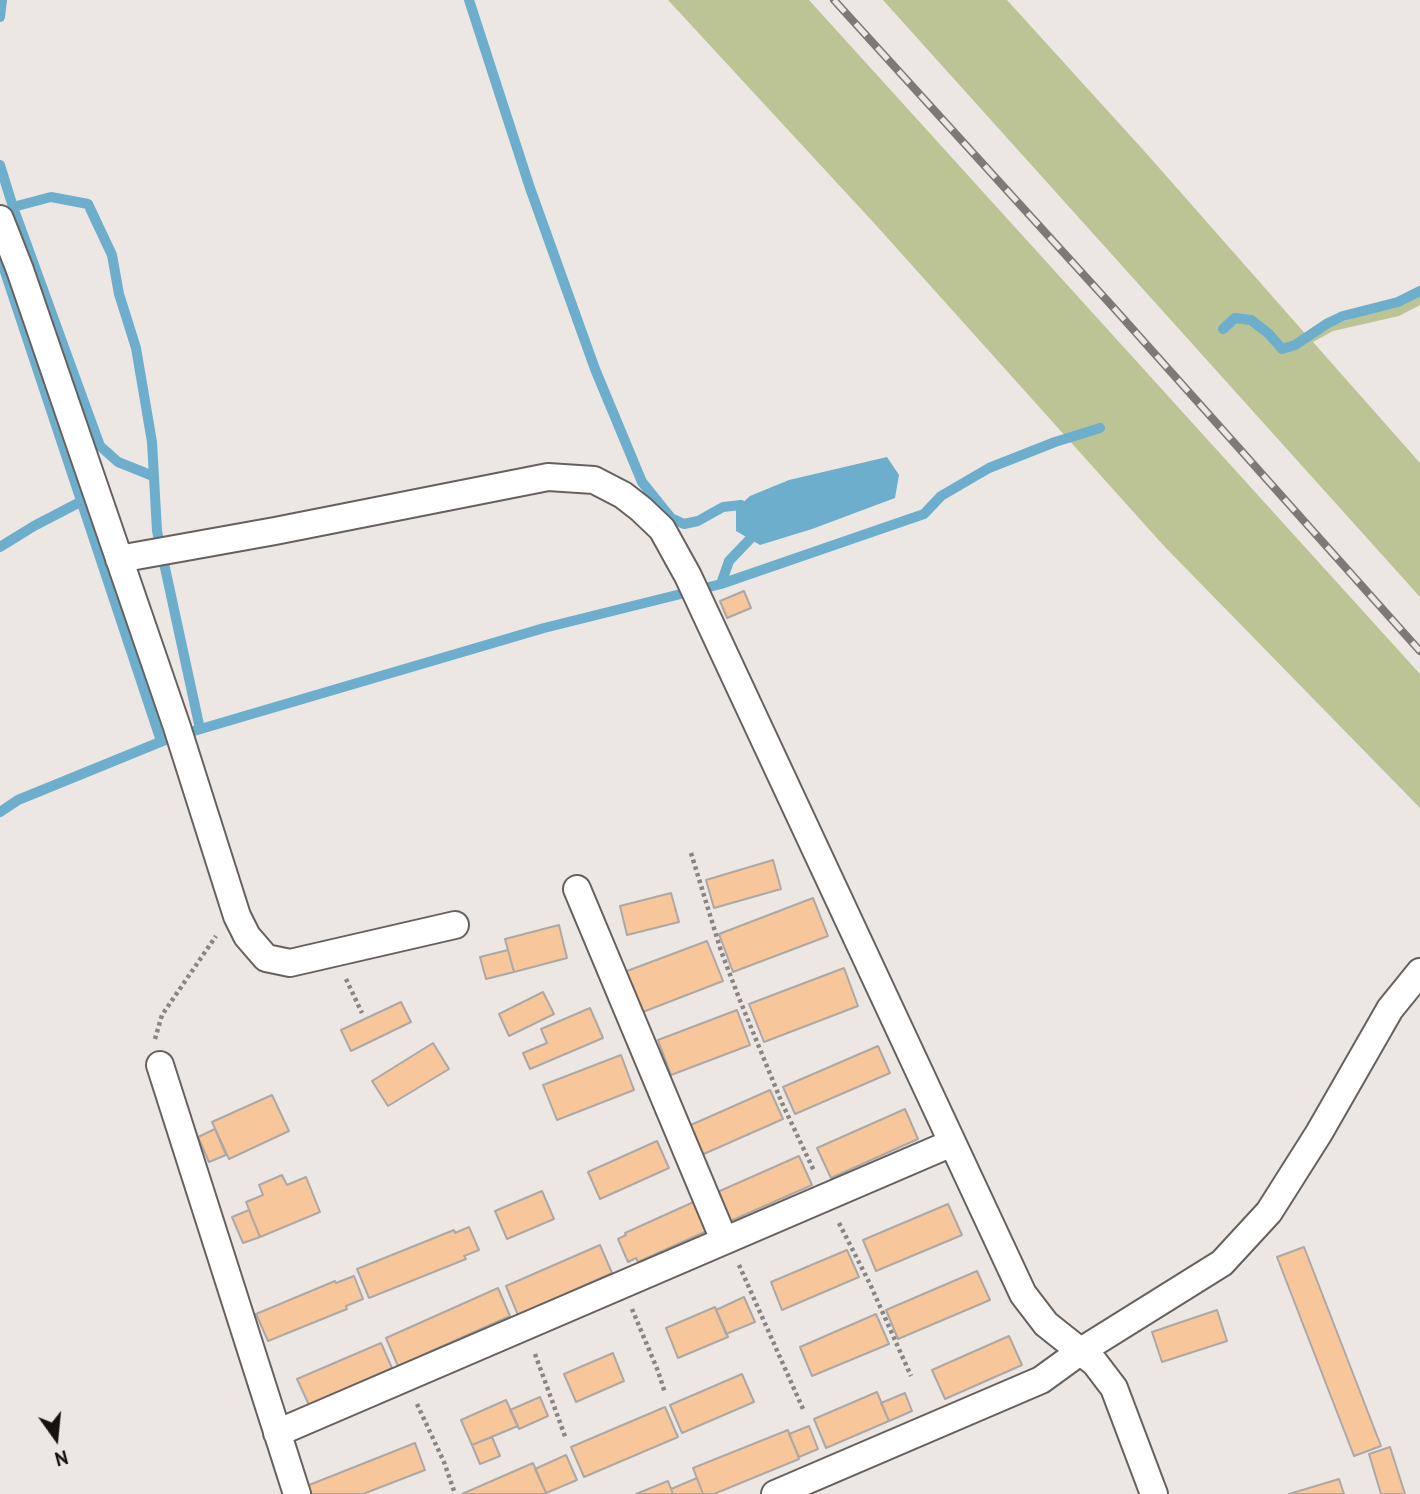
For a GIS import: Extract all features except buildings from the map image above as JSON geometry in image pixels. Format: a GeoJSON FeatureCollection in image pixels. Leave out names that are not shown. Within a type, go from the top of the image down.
{"type":"FeatureCollection","features":[{"type":"Feature","properties":{"kind":"street"},"geometry":{"type":"LineString","coordinates":[[0,219],[20,270],[179,735],[237,916],[247,936],[266,958],[290,963],[455,925]]}},
{"type":"Feature","properties":{"kind":"street"},"geometry":{"type":"LineString","coordinates":[[119,559],[548,477],[594,481],[623,495],[662,529],[693,588],[1023,1294],[1046,1324],[1095,1363],[1114,1388],[1154,1494]]}},
{"type":"Feature","properties":{"kind":"street"},"geometry":{"type":"LineString","coordinates":[[578,889],[724,1240]]}},
{"type":"Feature","properties":{"kind":"street"},"geometry":{"type":"LineString","coordinates":[[775,1494],[1041,1380],[1081,1351],[1222,1262],[1269,1212],[1319,1133],[1390,1009],[1420,972]]}},
{"type":"Feature","properties":{"kind":"street"},"geometry":{"type":"LineString","coordinates":[[160,1065],[297,1494]]}},
{"type":"Feature","properties":{"kind":"street"},"geometry":{"type":"LineString","coordinates":[[277,1433],[952,1143]]}},
{"type":"Feature","properties":{"kind":"path"},"geometry":{"type":"LineString","coordinates":[[691,853],[721,951],[782,1103],[870,1284],[911,1376]]}},
{"type":"Feature","properties":{"kind":"path"},"geometry":{"type":"LineString","coordinates":[[160,1065],[154,1042],[162,1015],[213,939],[237,916]]}},
{"type":"Feature","properties":{"kind":"path"},"geometry":{"type":"LineString","coordinates":[[724,1240],[739,1264],[803,1409]]}},
{"type":"Feature","properties":{"kind":"path"},"geometry":{"type":"LineString","coordinates":[[621,1284],[665,1393]]}},
{"type":"Feature","properties":{"kind":"path"},"geometry":{"type":"LineString","coordinates":[[523,1326],[544,1374],[566,1439]]}},
{"type":"Feature","properties":{"kind":"path"},"geometry":{"type":"LineString","coordinates":[[404,1378],[444,1462],[454,1491]]}},
{"type":"Feature","properties":{"kind":"green space"},"geometry":{"type":"Polygon","coordinates":[[[668,0],[809,0],[1420,674],[1420,808],[1164,546],[874,223],[668,0]]]}},
{"type":"Feature","properties":{"kind":"green space"},"geometry":{"type":"Polygon","coordinates":[[[883,0],[1007,0],[1309,338],[1329,327],[1402,305],[1420,295],[1420,305],[1399,316],[1333,331],[1313,342],[1420,463],[1420,597],[883,0]]]}},
{"type":"Feature","properties":{"kind":"water"},"geometry":{"type":"Polygon","coordinates":[[[887,457],[899,475],[895,498],[760,545],[736,531],[736,509],[750,496],[789,480],[887,457]]]}},
{"type":"Feature","properties":{"kind":"waterway"},"geometry":{"type":"LineString","coordinates":[[0,17],[2,0]]}},
{"type":"Feature","properties":{"kind":"waterway"},"geometry":{"type":"LineString","coordinates":[[469,0],[530,188],[595,369],[642,482],[671,518],[684,524],[698,521],[723,507],[741,505]]}},
{"type":"Feature","properties":{"kind":"waterway"},"geometry":{"type":"LineString","coordinates":[[0,165],[100,446],[118,462],[153,476]]}},
{"type":"Feature","properties":{"kind":"waterway"},"geometry":{"type":"LineString","coordinates":[[13,207],[51,197],[88,204],[112,255],[119,294],[136,348],[152,442],[157,531],[200,729]]}},
{"type":"Feature","properties":{"kind":"waterway"},"geometry":{"type":"LineString","coordinates":[[0,257],[161,741]]}},
{"type":"Feature","properties":{"kind":"waterway"},"geometry":{"type":"LineString","coordinates":[[1223,329],[1235,318],[1251,320],[1282,349],[1295,345],[1343,316],[1398,302],[1420,291]]}},
{"type":"Feature","properties":{"kind":"waterway"},"geometry":{"type":"LineString","coordinates":[[0,812],[18,800],[170,738],[544,628],[721,584],[924,514],[941,496],[989,468],[1100,428]]}},
{"type":"Feature","properties":{"kind":"waterway"},"geometry":{"type":"LineString","coordinates":[[0,547],[82,501]]}},
{"type":"Feature","properties":{"kind":"waterway"},"geometry":{"type":"LineString","coordinates":[[721,584],[729,561],[750,539]]}},
{"type":"Feature","properties":{"kind":"railway"},"geometry":{"type":"LineString","coordinates":[[834,0],[1420,651]]}}]}
